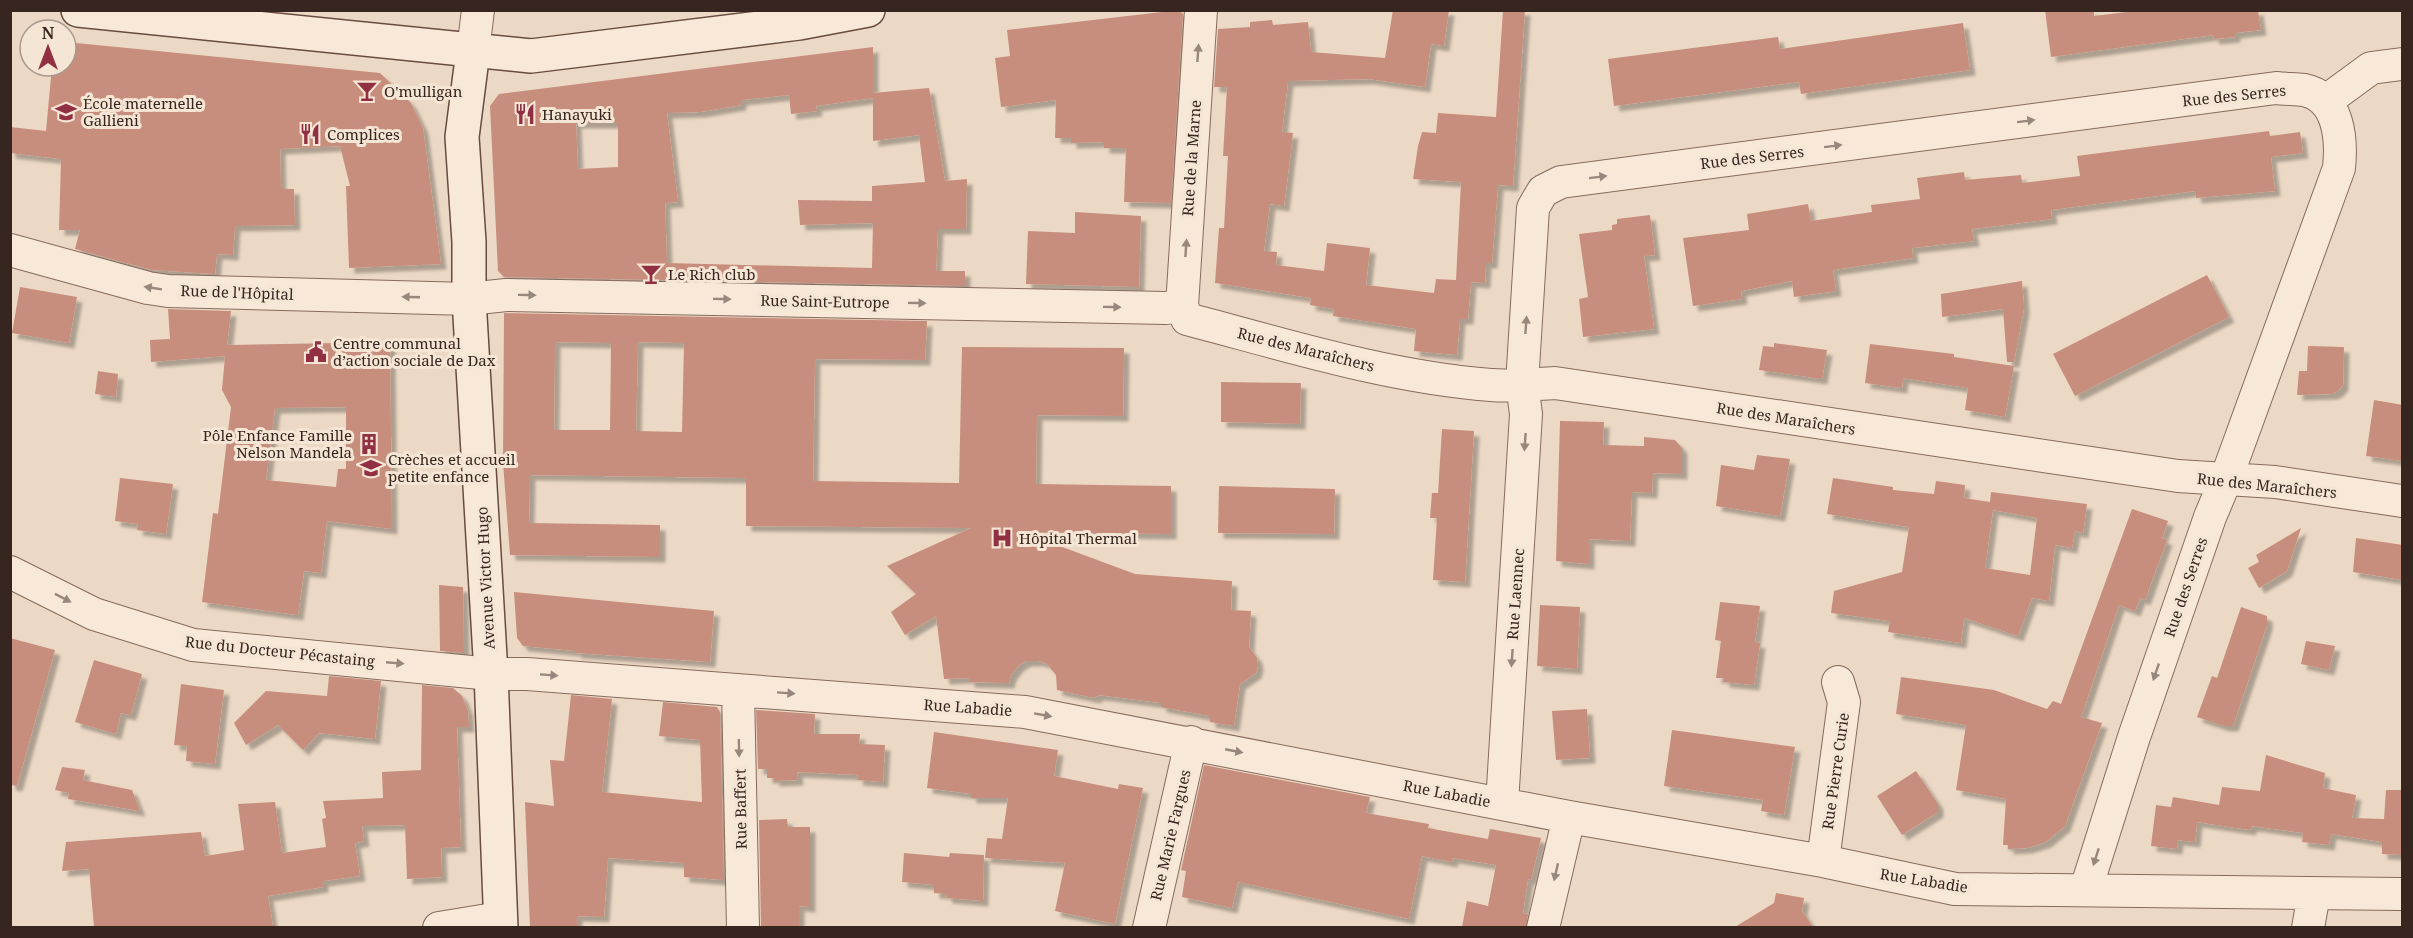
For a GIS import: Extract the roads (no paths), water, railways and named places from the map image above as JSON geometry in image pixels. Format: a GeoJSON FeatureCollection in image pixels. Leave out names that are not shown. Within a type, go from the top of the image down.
{"type":"FeatureCollection","features":[{"type":"Feature","properties":{"kind":"main road"},"geometry":{"type":"LineString","coordinates":[[78,10],[531,56],[799,23],[868,10]]}},
{"type":"Feature","properties":{"kind":"main road","name":"Avenue Victor Hugo"},"geometry":{"type":"LineString","coordinates":[[473,51],[462,137],[491,674],[500,923]]}},
{"type":"Feature","properties":{"kind":"street"},"geometry":{"type":"LineString","coordinates":[[473,51],[478,10]]}},
{"type":"Feature","properties":{"kind":"street","name":"Rue de la Marne"},"geometry":{"type":"LineString","coordinates":[[1182,306],[1201,10]]}},
{"type":"Feature","properties":{"kind":"street"},"geometry":{"type":"LineString","coordinates":[[2326,101],[2371,68],[2403,64]]}},
{"type":"Feature","properties":{"kind":"street","name":"Rue des Serres"},"geometry":{"type":"LineString","coordinates":[[1522,384],[1533,208],[1543,190],[1561,182],[2276,88],[2306,91],[2326,101],[2335,118],[2342,143],[2339,168],[2226,479],[2210,517],[2134,737],[2086,890]]}},
{"type":"Feature","properties":{"kind":"street","name":"Rue de l'Hôpital"},"geometry":{"type":"LineString","coordinates":[[10,250],[148,288],[168,291],[469,298]]}},
{"type":"Feature","properties":{"kind":"street","name":"Rue Saint-Eutrope"},"geometry":{"type":"LineString","coordinates":[[469,298],[506,295],[1154,308],[1182,306]]}},
{"type":"Feature","properties":{"kind":"street","name":"Rue des Maraîchers"},"geometry":{"type":"LineString","coordinates":[[1182,306],[1187,318],[1353,362],[1433,379],[1494,386],[1555,383],[2166,474],[2275,482],[2403,501]]}},
{"type":"Feature","properties":{"kind":"street","name":"Rue Laennec"},"geometry":{"type":"LineString","coordinates":[[1502,804],[1526,414],[1522,384]]}},
{"type":"Feature","properties":{"kind":"street","name":"Rue du Docteur Pécastaing"},"geometry":{"type":"LineString","coordinates":[[10,572],[94,614],[193,645],[491,674]]}},
{"type":"Feature","properties":{"kind":"street","name":"Rue Labadie"},"geometry":{"type":"LineString","coordinates":[[491,674],[526,674],[1025,712],[1191,742],[1569,818],[1823,861],[1955,889],[2403,894]]}},
{"type":"Feature","properties":{"kind":"street","name":"Rue Pierre Curie"},"geometry":{"type":"LineString","coordinates":[[1823,861],[1844,702],[1838,682]]}},
{"type":"Feature","properties":{"kind":"street","name":"Rue Baffert"},"geometry":{"type":"LineString","coordinates":[[738,690],[742,927]]}},
{"type":"Feature","properties":{"kind":"street","name":"Rue Marie Fargues"},"geometry":{"type":"LineString","coordinates":[[1149,927],[1191,742]]}},
{"type":"Feature","properties":{"kind":"street"},"geometry":{"type":"LineString","coordinates":[[1543,927],[1569,818]]}},
{"type":"Feature","properties":{"kind":"street"},"geometry":{"type":"LineString","coordinates":[[2308,927],[2314,894]]}},
{"type":"Feature","properties":{"kind":"street"},"geometry":{"type":"LineString","coordinates":[[439,927],[500,923]]}},
{"type":"Feature","properties":{"kind":"place","name":"O'mulligan"},"geometry":{"type":"Point","coordinates":[367,91]}},
{"type":"Feature","properties":{"kind":"place","name":"École maternelle Gallieni"},"geometry":{"type":"Point","coordinates":[66,112]}},
{"type":"Feature","properties":{"kind":"place","name":"Hanayuki"},"geometry":{"type":"Point","coordinates":[525,114]}},
{"type":"Feature","properties":{"kind":"place","name":"Complices"},"geometry":{"type":"Point","coordinates":[310,134]}},
{"type":"Feature","properties":{"kind":"place","name":"Le Rich club"},"geometry":{"type":"Point","coordinates":[651,274]}},
{"type":"Feature","properties":{"kind":"place","name":"Centre communal d’action sociale de Dax"},"geometry":{"type":"Point","coordinates":[316,352]}},
{"type":"Feature","properties":{"kind":"place","name":"Pôle Enfance Famille Nelson Mandela"},"geometry":{"type":"Point","coordinates":[369,444]}},
{"type":"Feature","properties":{"kind":"place","name":"Crèches et accueil petite enfance"},"geometry":{"type":"Point","coordinates":[371,468]}},
{"type":"Feature","properties":{"kind":"place","name":"Hôpital Thermal"},"geometry":{"type":"Point","coordinates":[1002,538]}}]}
